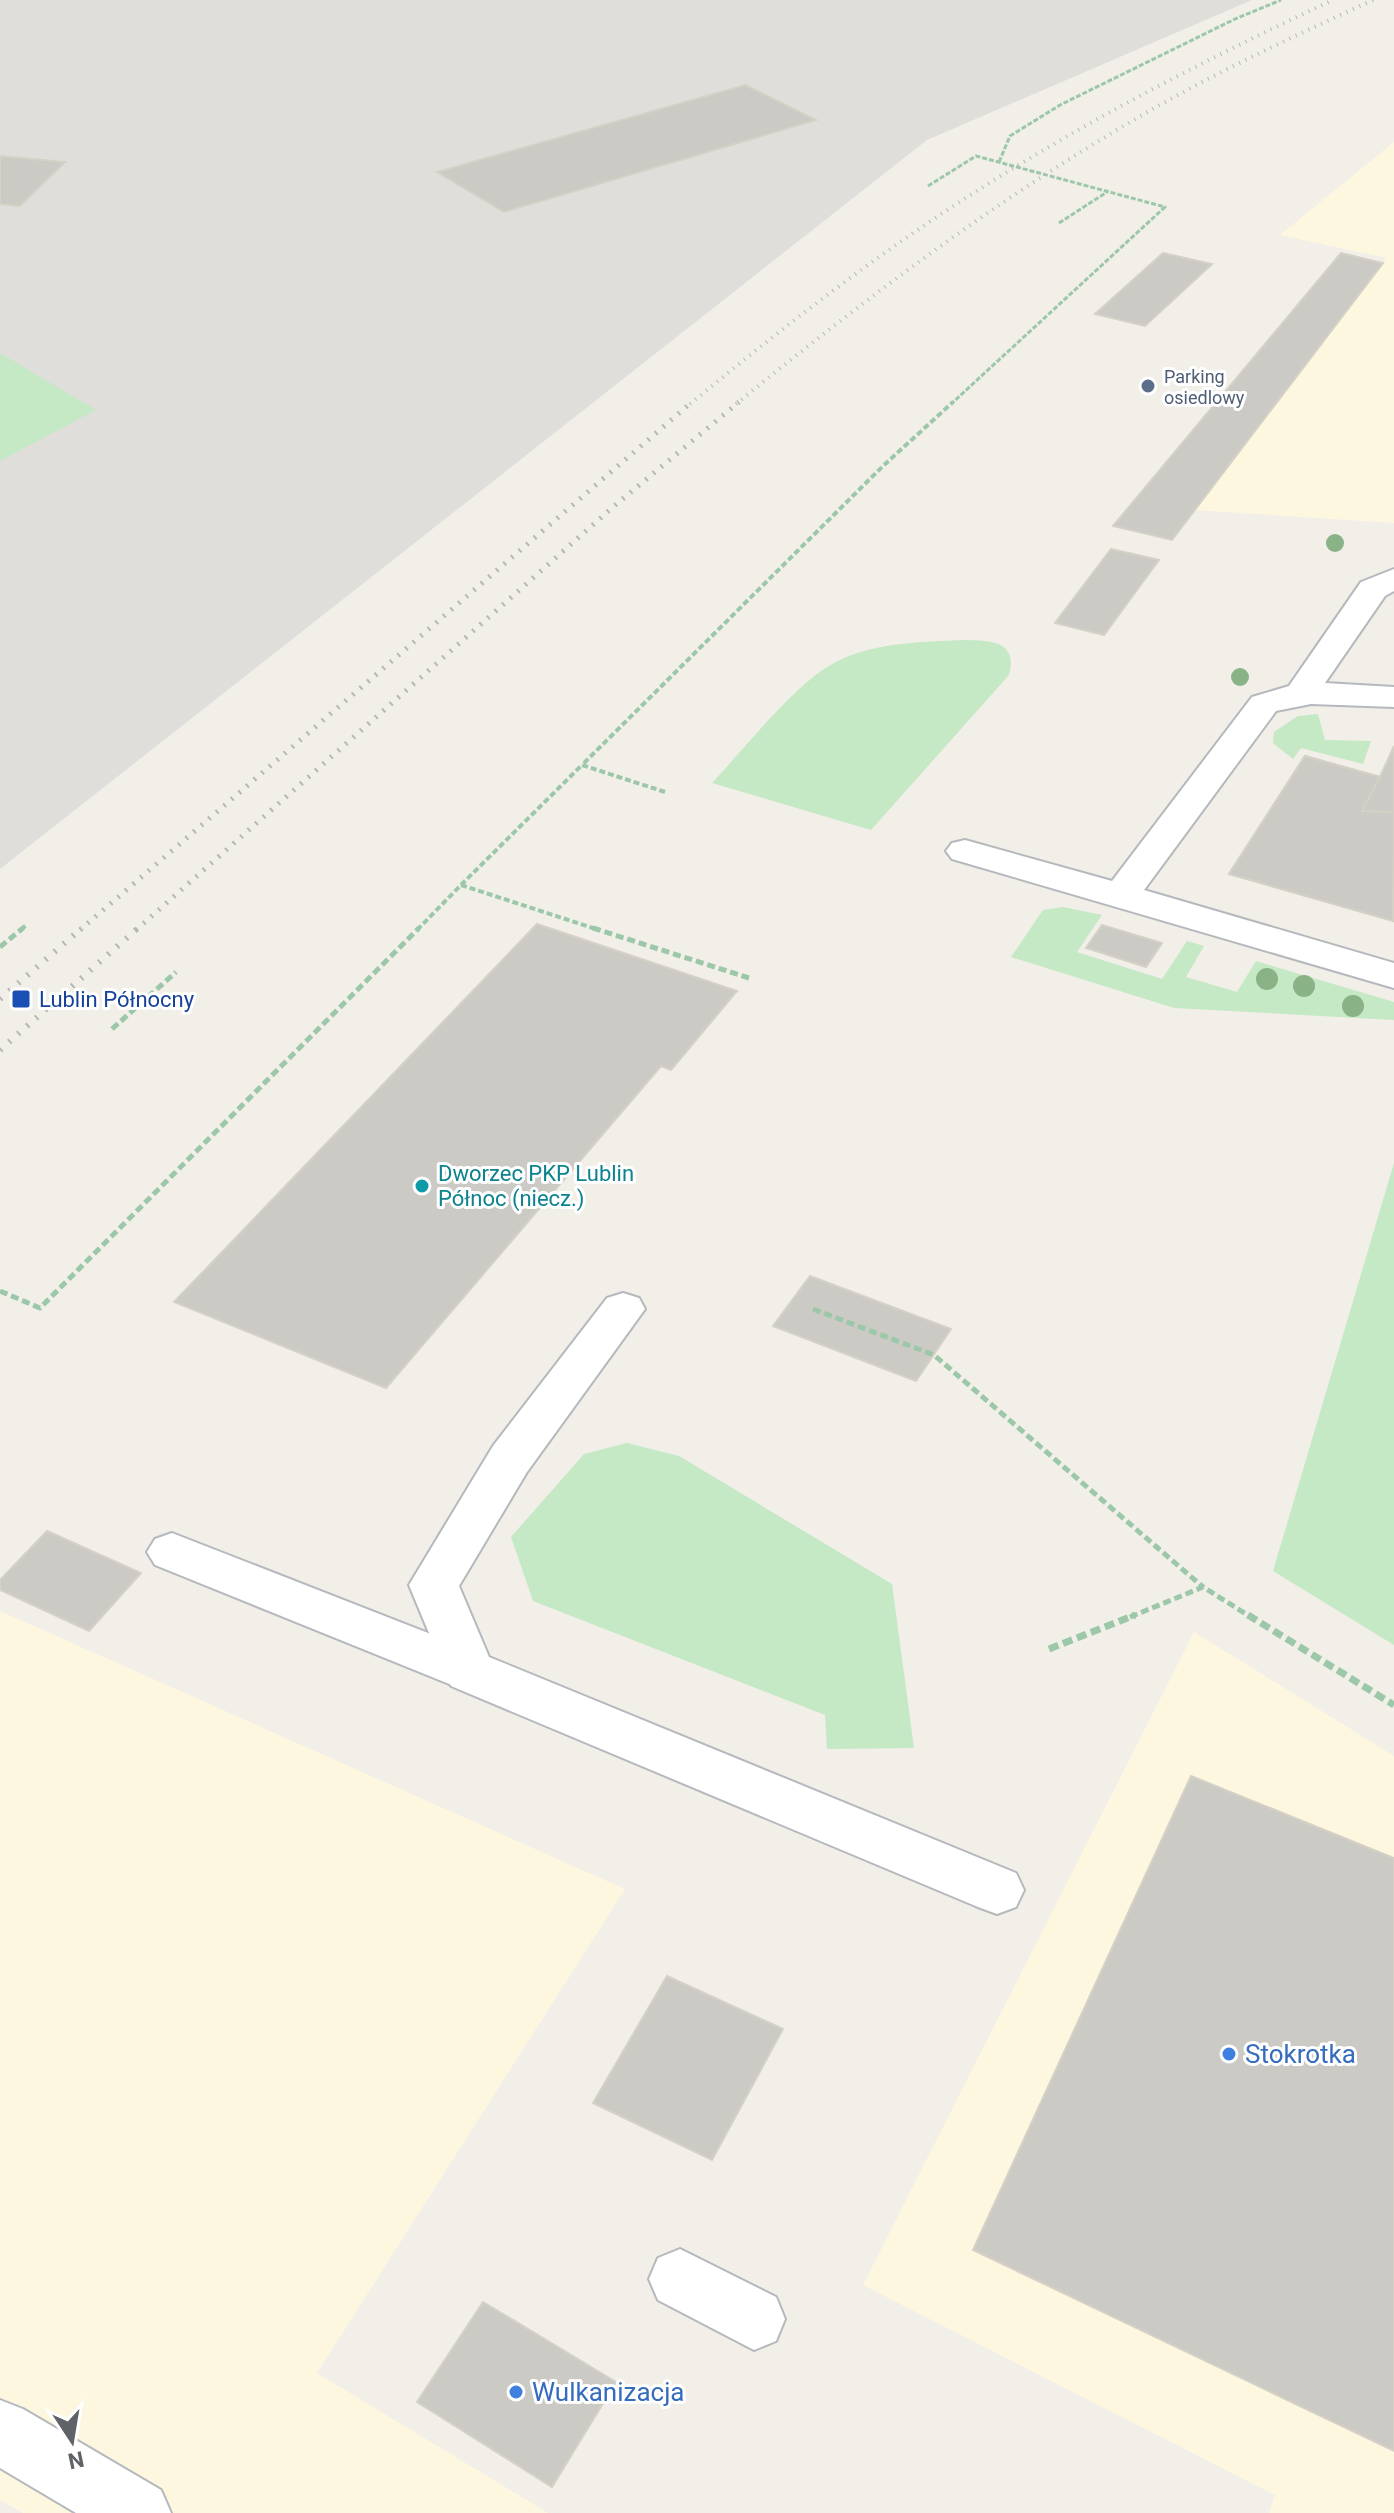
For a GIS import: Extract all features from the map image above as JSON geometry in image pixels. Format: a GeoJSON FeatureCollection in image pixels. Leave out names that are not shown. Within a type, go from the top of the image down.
{"type":"FeatureCollection","features":[{"type":"Feature","properties":{"kind":"street"},"geometry":{"type":"LineString","coordinates":[[1299,697],[1373,589],[1394,579]]}},
{"type":"Feature","properties":{"kind":"street"},"geometry":{"type":"LineString","coordinates":[[1121,895],[1264,704],[1278,698],[1394,697]]}},
{"type":"Feature","properties":{"kind":"street"},"geometry":{"type":"LineString","coordinates":[[965,851],[1394,976]]}},
{"type":"Feature","properties":{"kind":"street"},"geometry":{"type":"LineString","coordinates":[[469,1671],[434,1585],[510,1459],[623,1309]]}},
{"type":"Feature","properties":{"kind":"street"},"geometry":{"type":"LineString","coordinates":[[172,1552],[469,1671],[997,1890]]}},
{"type":"Feature","properties":{"kind":"street"},"geometry":{"type":"LineString","coordinates":[[680,2279],[754,2319]]}},
{"type":"Feature","properties":{"kind":"street"},"geometry":{"type":"LineString","coordinates":[[0,2432],[138,2513]]}},
{"type":"Feature","properties":{"kind":"path"},"geometry":{"type":"LineString","coordinates":[[999,162],[1010,136],[1060,105],[1235,19],[1281,0]]}},
{"type":"Feature","properties":{"kind":"path"},"geometry":{"type":"LineString","coordinates":[[0,1291],[40,1308],[883,466],[1165,207],[976,156],[928,186]]}},
{"type":"Feature","properties":{"kind":"path"},"geometry":{"type":"LineString","coordinates":[[1059,223],[1108,191]]}},
{"type":"Feature","properties":{"kind":"path"},"geometry":{"type":"LineString","coordinates":[[582,765],[665,792]]}},
{"type":"Feature","properties":{"kind":"path"},"geometry":{"type":"LineString","coordinates":[[461,885],[749,978]]}},
{"type":"Feature","properties":{"kind":"path"},"geometry":{"type":"LineString","coordinates":[[0,947],[26,925]]}},
{"type":"Feature","properties":{"kind":"path"},"geometry":{"type":"LineString","coordinates":[[112,1029],[176,972]]}},
{"type":"Feature","properties":{"kind":"path"},"geometry":{"type":"LineString","coordinates":[[813,1309],[934,1355],[1203,1587],[1394,1705]]}},
{"type":"Feature","properties":{"kind":"path"},"geometry":{"type":"LineString","coordinates":[[1049,1649],[1203,1587]]}},
{"type":"Feature","properties":{"kind":"shaded area"},"geometry":{"type":"Polygon","coordinates":[[[0,0],[1252,0],[927,140],[0,869],[0,0]]]}},
{"type":"Feature","properties":{"kind":"shaded area"},"geometry":{"type":"Polygon","coordinates":[[[1394,142],[1394,523],[1194,510],[1387,258],[1280,235],[1394,142]]]}},
{"type":"Feature","properties":{"kind":"shaded area"},"geometry":{"type":"Polygon","coordinates":[[[0,1611],[625,1889],[317,2373],[548,2513],[23,2513],[0,2500],[0,1611]]]}},
{"type":"Feature","properties":{"kind":"shaded area","name":"Stokrotka"},"geometry":{"type":"Polygon","coordinates":[[[1194,1632],[1394,1756],[1394,2513],[1269,2513],[1275,2495],[863,2285],[1194,1632]]]}},
{"type":"Feature","properties":{"kind":"green space"},"geometry":{"type":"Polygon","coordinates":[[[0,353],[96,410],[0,461],[0,353]]]}},
{"type":"Feature","properties":{"kind":"green space"},"geometry":{"type":"Polygon","coordinates":[[[985,641],[1006,649],[1010,655],[1009,675],[871,830],[712,783],[800,688],[829,666],[878,648],[985,641]]]}},
{"type":"Feature","properties":{"kind":"green space"},"geometry":{"type":"Polygon","coordinates":[[[1318,714],[1325,740],[1371,741],[1363,764],[1301,748],[1293,759],[1273,743],[1274,732],[1298,716],[1318,714]]]}},
{"type":"Feature","properties":{"kind":"green space"},"geometry":{"type":"Polygon","coordinates":[[[1063,907],[1102,915],[1077,952],[1162,979],[1187,941],[1204,946],[1186,977],[1237,992],[1256,961],[1394,1002],[1394,1020],[1174,1008],[1011,957],[1043,910],[1063,907]]]}},
{"type":"Feature","properties":{"kind":"green space"},"geometry":{"type":"Polygon","coordinates":[[[1394,1163],[1394,1645],[1273,1571],[1394,1163]]]}},
{"type":"Feature","properties":{"kind":"green space"},"geometry":{"type":"Polygon","coordinates":[[[627,1443],[679,1456],[892,1584],[914,1748],[827,1749],[825,1715],[533,1601],[511,1537],[584,1454],[627,1443]]]}},
{"type":"Feature","properties":{"kind":"building"},"geometry":{"type":"Polygon","coordinates":[[[745,85],[816,120],[504,212],[437,172],[745,85]]]}},
{"type":"Feature","properties":{"kind":"building"},"geometry":{"type":"Polygon","coordinates":[[[0,156],[65,162],[20,206],[0,204],[0,156]]]}},
{"type":"Feature","properties":{"kind":"building"},"geometry":{"type":"Polygon","coordinates":[[[1163,253],[1212,264],[1145,326],[1095,314],[1163,253]]]}},
{"type":"Feature","properties":{"kind":"building"},"geometry":{"type":"Polygon","coordinates":[[[1341,253],[1383,263],[1172,540],[1113,526],[1341,253]]]}},
{"type":"Feature","properties":{"kind":"building"},"geometry":{"type":"Polygon","coordinates":[[[1111,549],[1159,560],[1104,635],[1055,623],[1111,549]]]}},
{"type":"Feature","properties":{"kind":"building"},"geometry":{"type":"Polygon","coordinates":[[[1394,746],[1393,921],[1229,874],[1305,756],[1380,777],[1394,746]]]}},
{"type":"Feature","properties":{"kind":"building"},"geometry":{"type":"Polygon","coordinates":[[[1305,756],[1380,777],[1362,811],[1394,812],[1393,921],[1229,874],[1305,756]]]}},
{"type":"Feature","properties":{"kind":"building","name":"Dworzec PKP Lublin Północ (niecz.)"},"geometry":{"type":"Polygon","coordinates":[[[537,924],[737,991],[671,1070],[661,1066],[386,1388],[174,1302],[537,924]]]}},
{"type":"Feature","properties":{"kind":"building"},"geometry":{"type":"Polygon","coordinates":[[[1102,925],[1162,943],[1146,967],[1086,948],[1102,925]]]}},
{"type":"Feature","properties":{"kind":"building"},"geometry":{"type":"Polygon","coordinates":[[[810,1276],[951,1329],[916,1381],[773,1326],[810,1276]]]}},
{"type":"Feature","properties":{"kind":"building"},"geometry":{"type":"Polygon","coordinates":[[[47,1531],[141,1573],[89,1631],[0,1590],[0,1580],[47,1531]]]}},
{"type":"Feature","properties":{"kind":"building","name":"Stokrotka"},"geometry":{"type":"Polygon","coordinates":[[[1191,1776],[1394,1858],[1394,2451],[973,2250],[1191,1776]]]}},
{"type":"Feature","properties":{"kind":"building"},"geometry":{"type":"Polygon","coordinates":[[[667,1976],[783,2029],[712,2160],[593,2103],[667,1976]]]}},
{"type":"Feature","properties":{"kind":"building","name":"Wulkanizacja"},"geometry":{"type":"Polygon","coordinates":[[[483,2302],[616,2382],[552,2487],[417,2402],[483,2302]]]}},
{"type":"Feature","properties":{"kind":"railway"},"geometry":{"type":"LineString","coordinates":[[690,404],[855,275],[1003,174],[1142,95],[1333,0]]}},
{"type":"Feature","properties":{"kind":"railway"},"geometry":{"type":"LineString","coordinates":[[736,404],[892,282],[1054,169],[1192,87],[1373,0]]}},
{"type":"Feature","properties":{"kind":"railway"},"geometry":{"type":"LineString","coordinates":[[80,930],[692,402]]}},
{"type":"Feature","properties":{"kind":"railway"},"geometry":{"type":"LineString","coordinates":[[136,930],[613,507],[739,402]]}},
{"type":"Feature","properties":{"kind":"railway"},"geometry":{"type":"LineString","coordinates":[[0,999],[82,928]]}},
{"type":"Feature","properties":{"kind":"railway"},"geometry":{"type":"LineString","coordinates":[[0,1050],[138,928]]}},
{"type":"Feature","properties":{"kind":"place","name":"Parking osiedlowy"},"geometry":{"type":"Point","coordinates":[1148,386]}},
{"type":"Feature","properties":{"kind":"place","name":"Lublin Północny"},"geometry":{"type":"Point","coordinates":[21,999]}},
{"type":"Feature","properties":{"kind":"place","name":"Dworzec PKP Lublin Północ (niecz.)"},"geometry":{"type":"Point","coordinates":[422,1186]}},
{"type":"Feature","properties":{"kind":"place","name":"Stokrotka"},"geometry":{"type":"Point","coordinates":[1229,2054]}},
{"type":"Feature","properties":{"kind":"place","name":"Wulkanizacja"},"geometry":{"type":"Point","coordinates":[516,2392]}}]}
